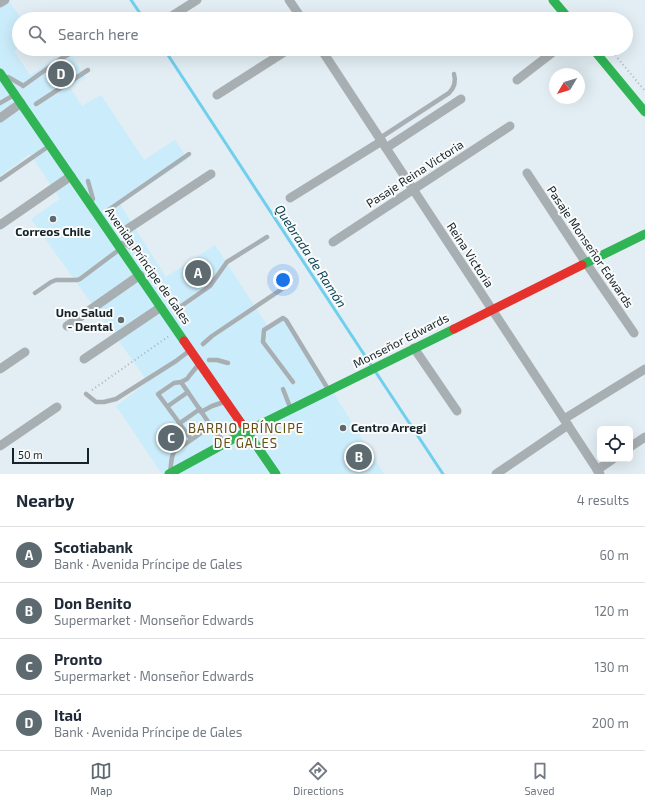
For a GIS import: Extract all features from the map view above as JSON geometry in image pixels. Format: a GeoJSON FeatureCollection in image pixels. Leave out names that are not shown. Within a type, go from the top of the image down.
{"type":"FeatureCollection","features":[{"type":"Feature","properties":{"kind":"street"},"geometry":{"type":"LineString","coordinates":[[0,3],[5,0]]}},
{"type":"Feature","properties":{"kind":"street"},"geometry":{"type":"LineString","coordinates":[[178,12],[196,0]]}},
{"type":"Feature","properties":{"kind":"street"},"geometry":{"type":"LineString","coordinates":[[289,0],[297,12]]}},
{"type":"Feature","properties":{"kind":"street"},"geometry":{"type":"LineString","coordinates":[[553,0],[563,12]]}},
{"type":"Feature","properties":{"kind":"street"},"geometry":{"type":"LineString","coordinates":[[217,96],[279,56]]}},
{"type":"Feature","properties":{"kind":"street","name":"Reina Victoria"},"geometry":{"type":"LineString","coordinates":[[326,56],[598,472]]}},
{"type":"Feature","properties":{"kind":"street"},"geometry":{"type":"LineString","coordinates":[[517,80],[548,56]]}},
{"type":"Feature","properties":{"kind":"street"},"geometry":{"type":"LineString","coordinates":[[599,56],[645,112]]}},
{"type":"Feature","properties":{"kind":"street","name":"Avenida Príncipe de Gales"},"geometry":{"type":"LineString","coordinates":[[1,76],[191,350],[205,362],[227,401],[272,472]]}},
{"type":"Feature","properties":{"kind":"street"},"geometry":{"type":"LineString","coordinates":[[290,198],[382,142],[461,99]]}},
{"type":"Feature","properties":{"kind":"street"},"geometry":{"type":"LineString","coordinates":[[0,118],[21,103]]}},
{"type":"Feature","properties":{"kind":"street","name":"Pasaje Reina Victoria"},"geometry":{"type":"LineString","coordinates":[[333,242],[510,126]]}},
{"type":"Feature","properties":{"kind":"street","name":"Pasaje Monseñor Edwards"},"geometry":{"type":"LineString","coordinates":[[527,173],[634,333]]}},
{"type":"Feature","properties":{"kind":"street"},"geometry":{"type":"LineString","coordinates":[[123,232],[211,174]]}},
{"type":"Feature","properties":{"kind":"street"},"geometry":{"type":"LineString","coordinates":[[0,225],[71,176]]}},
{"type":"Feature","properties":{"kind":"street","name":"Monseñor Edwards"},"geometry":{"type":"LineString","coordinates":[[169,474],[247,431],[491,309],[586,263],[643,238]]}},
{"type":"Feature","properties":{"kind":"street"},"geometry":{"type":"LineString","coordinates":[[67,326],[140,275]]}},
{"type":"Feature","properties":{"kind":"street"},"geometry":{"type":"LineString","coordinates":[[84,359],[161,307]]}},
{"type":"Feature","properties":{"kind":"street"},"geometry":{"type":"LineString","coordinates":[[414,348],[457,411]]}},
{"type":"Feature","properties":{"kind":"street"},"geometry":{"type":"LineString","coordinates":[[0,369],[25,352]]}},
{"type":"Feature","properties":{"kind":"street"},"geometry":{"type":"LineString","coordinates":[[496,474],[566,422],[645,369]]}},
{"type":"Feature","properties":{"kind":"street"},"geometry":{"type":"LineString","coordinates":[[0,446],[57,407]]}},
{"type":"Feature","properties":{"kind":"street"},"geometry":{"type":"LineString","coordinates":[[633,445],[645,437]]}},
{"type":"Feature","properties":{"kind":"street"},"geometry":{"type":"LineString","coordinates":[[598,472],[610,462]]}},
{"type":"Feature","properties":{"kind":"lane"},"geometry":{"type":"LineString","coordinates":[[1,76],[23,85],[66,56]]}},
{"type":"Feature","properties":{"kind":"lane"},"geometry":{"type":"LineString","coordinates":[[36,104],[88,70]]}},
{"type":"Feature","properties":{"kind":"lane"},"geometry":{"type":"LineString","coordinates":[[382,142],[450,93],[455,82],[454,74]]}},
{"type":"Feature","properties":{"kind":"lane"},"geometry":{"type":"LineString","coordinates":[[0,103],[15,95]]}},
{"type":"Feature","properties":{"kind":"lane"},"geometry":{"type":"LineString","coordinates":[[0,180],[50,146]]}},
{"type":"Feature","properties":{"kind":"lane"},"geometry":{"type":"LineString","coordinates":[[107,210],[189,154]]}},
{"type":"Feature","properties":{"kind":"lane"},"geometry":{"type":"LineString","coordinates":[[88,181],[95,211]]}},
{"type":"Feature","properties":{"kind":"lane"},"geometry":{"type":"LineString","coordinates":[[177,309],[210,286],[227,262],[267,237]]}},
{"type":"Feature","properties":{"kind":"lane"},"geometry":{"type":"LineString","coordinates":[[35,292],[56,280],[80,279],[118,245],[125,244],[137,251]]}},
{"type":"Feature","properties":{"kind":"lane"},"geometry":{"type":"LineString","coordinates":[[203,344],[212,336],[285,287]]}},
{"type":"Feature","properties":{"kind":"lane"},"geometry":{"type":"LineString","coordinates":[[293,382],[263,342],[264,330],[283,318],[286,320],[329,390]]}},
{"type":"Feature","properties":{"kind":"lane"},"geometry":{"type":"LineString","coordinates":[[86,394],[96,402],[116,399],[191,350]]}},
{"type":"Feature","properties":{"kind":"lane"},"geometry":{"type":"LineString","coordinates":[[191,439],[158,394],[174,383],[187,379],[205,362],[217,360],[228,363]]}},
{"type":"Feature","properties":{"kind":"lane"},"geometry":{"type":"LineString","coordinates":[[181,382],[211,426],[225,443]]}},
{"type":"Feature","properties":{"kind":"lane"},"geometry":{"type":"LineString","coordinates":[[283,389],[291,409]]}},
{"type":"Feature","properties":{"kind":"lane"},"geometry":{"type":"LineString","coordinates":[[168,406],[188,392]]}},
{"type":"Feature","properties":{"kind":"lane"},"geometry":{"type":"LineString","coordinates":[[180,423],[201,410],[227,401]]}},
{"type":"Feature","properties":{"kind":"lane"},"geometry":{"type":"LineString","coordinates":[[169,474],[171,468],[171,457],[174,452],[211,426]]}},
{"type":"Feature","properties":{"kind":"path"},"geometry":{"type":"LineString","coordinates":[[616,56],[645,91]]}},
{"type":"Feature","properties":{"kind":"path"},"geometry":{"type":"LineString","coordinates":[[86,394],[170,336]]}},
{"type":"Feature","properties":{"kind":"shaded area"},"geometry":{"type":"Polygon","coordinates":[[[0,0],[8,0],[17,12],[12,12],[12,56],[17,56],[30,75],[59,56],[72,56],[86,78],[70,87],[82,106],[101,95],[144,160],[175,140],[188,159],[120,204],[166,277],[215,245],[267,325],[285,315],[384,474],[163,474],[116,406],[148,382],[31,219],[60,199],[30,154],[0,176],[0,0]]]}},
{"type":"Feature","properties":{"kind":"waterway","name":"Quebrada de Ramón"},"geometry":{"type":"LineString","coordinates":[[131,0],[139,12]]}},
{"type":"Feature","properties":{"kind":"waterway","name":"Quebrada de Ramón"},"geometry":{"type":"LineString","coordinates":[[169,56],[371,365]]}},
{"type":"Feature","properties":{"kind":"waterway","name":"Quebrada de Ramón"},"geometry":{"type":"LineString","coordinates":[[375,371],[443,474]]}},
{"type":"Feature","properties":{"kind":"traffic: fast"},"geometry":{"type":"LineString","coordinates":[[553,0],[563,12]]}},
{"type":"Feature","properties":{"kind":"traffic: fast"},"geometry":{"type":"LineString","coordinates":[[599,56],[645,112]]}},
{"type":"Feature","properties":{"kind":"traffic: fast"},"geometry":{"type":"LineString","coordinates":[[0,73],[184,341]]}},
{"type":"Feature","properties":{"kind":"traffic: fast"},"geometry":{"type":"LineString","coordinates":[[582,265],[645,234]]}},
{"type":"Feature","properties":{"kind":"traffic: fast"},"geometry":{"type":"LineString","coordinates":[[169,474],[255,427],[454,329]]}},
{"type":"Feature","properties":{"kind":"traffic: fast"},"geometry":{"type":"LineString","coordinates":[[241,423],[276,474]]}},
{"type":"Feature","properties":{"kind":"traffic: jam"},"geometry":{"type":"LineString","coordinates":[[454,329],[582,265]]}},
{"type":"Feature","properties":{"kind":"traffic: jam"},"geometry":{"type":"LineString","coordinates":[[184,341],[241,423]]}},
{"type":"Feature","properties":{"kind":"place","name":"Itaú"},"geometry":{"type":"Point","coordinates":[61,74]}},
{"type":"Feature","properties":{"kind":"place","name":"Correos Chile"},"geometry":{"type":"Point","coordinates":[53,219]}},
{"type":"Feature","properties":{"kind":"place","name":"Scotiabank"},"geometry":{"type":"Point","coordinates":[198,273]}},
{"type":"Feature","properties":{"kind":"place","name":"Uno Salud - Dental"},"geometry":{"type":"Point","coordinates":[121,320]}},
{"type":"Feature","properties":{"kind":"place","name":"Centro Arregi"},"geometry":{"type":"Point","coordinates":[343,428]}},
{"type":"Feature","properties":{"kind":"place","name":"Pronto"},"geometry":{"type":"Point","coordinates":[171,438]}},
{"type":"Feature","properties":{"kind":"place","name":"Don Benito"},"geometry":{"type":"Point","coordinates":[359,457]}},
{"type":"Feature","properties":{"kind":"district","name":"BARRIO PRÍNCIPE DE GALES"},"geometry":{"type":"Point","coordinates":[246,436]}}]}
